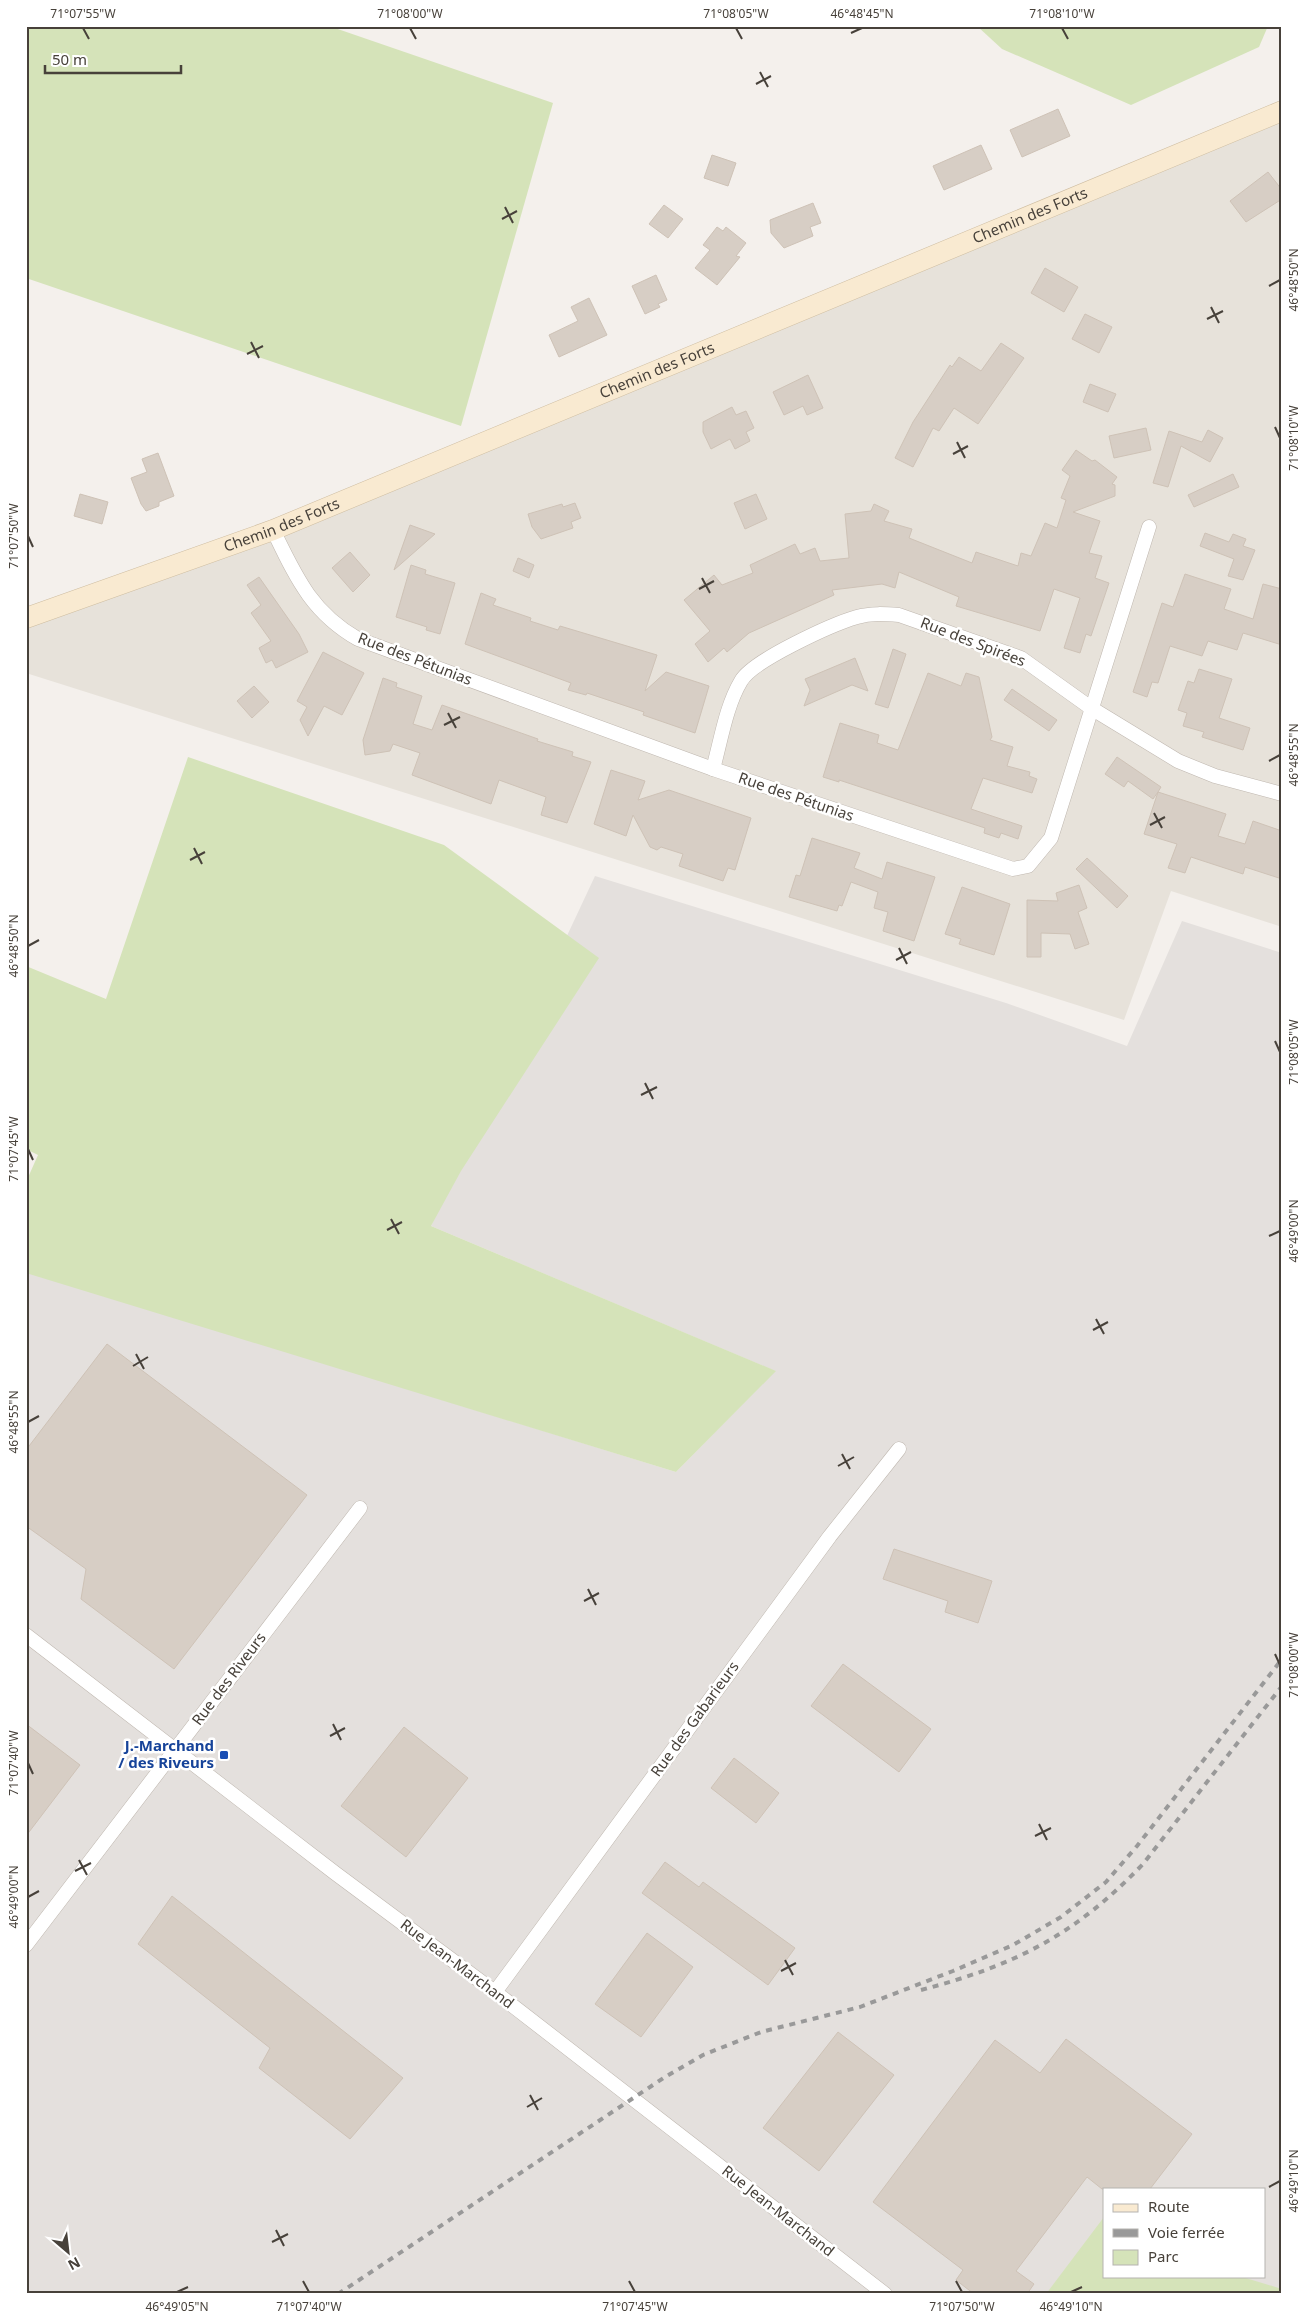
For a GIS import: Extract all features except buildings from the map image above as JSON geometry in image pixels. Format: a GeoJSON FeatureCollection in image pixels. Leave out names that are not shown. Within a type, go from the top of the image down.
{"type":"FeatureCollection","features":[{"type":"Feature","properties":{"kind":"street","name":"Chemin des Forts"},"geometry":{"type":"LineString","coordinates":[[26,618],[273,530],[1282,111]]}},
{"type":"Feature","properties":{"kind":"street","name":"Rue des Pétunias"},"geometry":{"type":"LineString","coordinates":[[273,530],[295,576],[317,608],[337,627],[358,639],[713,768],[1013,869],[1028,866],[1040,854],[1051,838],[1149,527]]}},
{"type":"Feature","properties":{"kind":"street","name":"Rue des Spirées"},"geometry":{"type":"LineString","coordinates":[[713,768],[734,697],[742,680],[754,667],[768,656],[857,617],[879,613],[899,615],[1021,658],[1091,708],[1178,760],[1215,776],[1282,794]]}},
{"type":"Feature","properties":{"kind":"street","name":"Rue des Gabarieurs"},"geometry":{"type":"LineString","coordinates":[[495,1992],[830,1536],[899,1449]]}},
{"type":"Feature","properties":{"kind":"street","name":"Rue des Riveurs"},"geometry":{"type":"LineString","coordinates":[[26,1945],[360,1508]]}},
{"type":"Feature","properties":{"kind":"street","name":"Rue Jean-Marchand"},"geometry":{"type":"LineString","coordinates":[[26,1635],[335,1873],[495,1992],[885,2294]]}},
{"type":"Feature","properties":{"kind":"shaded area"},"geometry":{"type":"Polygon","coordinates":[[[1282,118],[1282,927],[1171,891],[1124,1020],[26,673],[26,617],[1282,118]]]}},
{"type":"Feature","properties":{"kind":"shaded area"},"geometry":{"type":"Polygon","coordinates":[[[595,876],[1006,1003],[1127,1046],[1182,921],[1282,953],[1282,2294],[26,2294],[26,1271],[676,1472],[775,1371],[431,1226],[595,876]]]}},
{"type":"Feature","properties":{"kind":"green space"},"geometry":{"type":"Polygon","coordinates":[[[26,26],[329,26],[553,103],[461,426],[26,278],[26,26]]]}},
{"type":"Feature","properties":{"kind":"green space"},"geometry":{"type":"Polygon","coordinates":[[[977,26],[1268,26],[1259,47],[1131,105],[1002,49],[977,26]]]}},
{"type":"Feature","properties":{"kind":"green space"},"geometry":{"type":"Polygon","coordinates":[[[188,757],[444,845],[599,958],[461,1171],[431,1226],[776,1371],[676,1472],[26,1273],[26,1182],[38,1155],[26,1149],[26,966],[106,999],[188,757]]]}},
{"type":"Feature","properties":{"kind":"green space"},"geometry":{"type":"Polygon","coordinates":[[[1103,2218],[1103,2278],[1246,2278],[1282,2289],[1282,2294],[1046,2294],[1103,2218]]]}},
{"type":"Feature","properties":{"kind":"railway"},"geometry":{"type":"LineString","coordinates":[[338,2294],[665,2077],[703,2055],[761,2032],[860,2007],[953,1971],[1013,1945],[1061,1917],[1106,1882],[1137,1846],[1282,1659]]}},
{"type":"Feature","properties":{"kind":"railway"},"geometry":{"type":"LineString","coordinates":[[921,1990],[986,1970],[1015,1958],[1068,1928],[1118,1889],[1143,1864],[1282,1686]]}},
{"type":"Feature","properties":{"kind":"place","name":"J.-Marchand / des Riveurs"},"geometry":{"type":"Point","coordinates":[224,1755]}}]}
